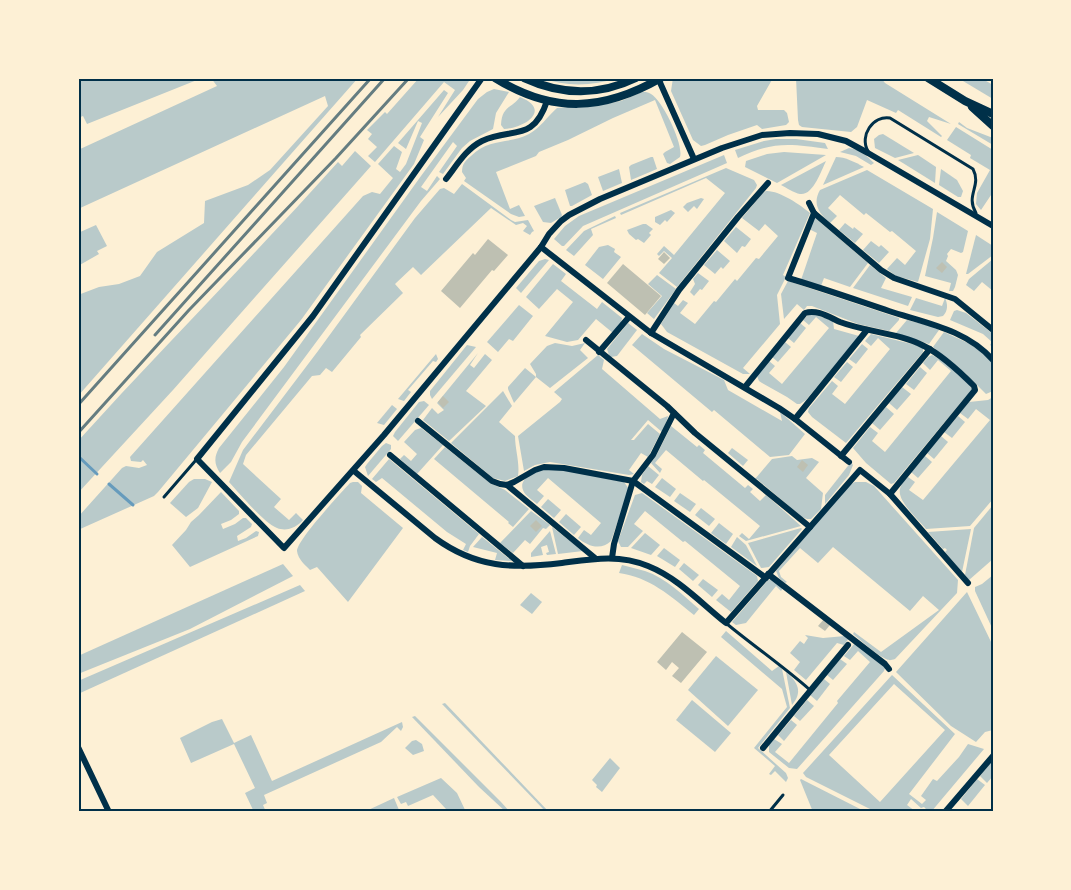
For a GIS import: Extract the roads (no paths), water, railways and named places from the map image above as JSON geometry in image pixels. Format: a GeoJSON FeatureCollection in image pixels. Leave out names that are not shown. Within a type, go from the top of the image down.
{"type":"FeatureCollection","features":[{"type":"Feature","properties":{"kind":"main road"},"geometry":{"type":"LineString","coordinates":[[495,78],[527,95],[547,101],[577,104],[611,100],[631,94],[659,79]]}},
{"type":"Feature","properties":{"kind":"main road"},"geometry":{"type":"LineString","coordinates":[[524,78],[556,90],[587,92],[618,86],[636,78]]}},
{"type":"Feature","properties":{"kind":"main road"},"geometry":{"type":"LineString","coordinates":[[928,78],[964,101],[993,126]]}},
{"type":"Feature","properties":{"kind":"main road"},"geometry":{"type":"LineString","coordinates":[[964,101],[993,114]]}},
{"type":"Feature","properties":{"kind":"street"},"geometry":{"type":"LineString","coordinates":[[482,78],[313,316],[197,459],[284,548],[354,471],[541,247],[549,234],[569,215],[600,199],[694,159],[762,135],[818,134],[838,139],[868,153],[993,226]]}},
{"type":"Feature","properties":{"kind":"street"},"geometry":{"type":"LineString","coordinates":[[659,79],[694,159]]}},
{"type":"Feature","properties":{"kind":"street"},"geometry":{"type":"LineString","coordinates":[[446,179],[467,152],[477,144],[495,137],[520,132],[535,123],[544,111],[547,101]]}},
{"type":"Feature","properties":{"kind":"street"},"geometry":{"type":"LineString","coordinates":[[651,333],[679,290],[768,183]]}},
{"type":"Feature","properties":{"kind":"street"},"geometry":{"type":"LineString","coordinates":[[809,203],[814,213],[880,270],[894,278],[955,299],[993,330]]}},
{"type":"Feature","properties":{"kind":"street"},"geometry":{"type":"LineString","coordinates":[[814,213],[788,278],[943,327],[980,347],[993,360]]}},
{"type":"Feature","properties":{"kind":"street"},"geometry":{"type":"LineString","coordinates":[[541,247],[651,333],[795,418],[849,462]]}},
{"type":"Feature","properties":{"kind":"street"},"geometry":{"type":"LineString","coordinates":[[745,387],[809,311],[846,324],[917,343],[930,350],[968,380],[975,390],[890,494]]}},
{"type":"Feature","properties":{"kind":"street"},"geometry":{"type":"LineString","coordinates":[[599,352],[629,317]]}},
{"type":"Feature","properties":{"kind":"street"},"geometry":{"type":"LineString","coordinates":[[795,418],[867,330]]}},
{"type":"Feature","properties":{"kind":"street"},"geometry":{"type":"LineString","coordinates":[[586,340],[810,527]]}},
{"type":"Feature","properties":{"kind":"street"},"geometry":{"type":"LineString","coordinates":[[841,456],[930,350]]}},
{"type":"Feature","properties":{"kind":"street"},"geometry":{"type":"LineString","coordinates":[[612,558],[614,544],[633,482],[652,455],[674,413]]}},
{"type":"Feature","properties":{"kind":"street"},"geometry":{"type":"LineString","coordinates":[[418,421],[492,481],[507,485],[595,558]]}},
{"type":"Feature","properties":{"kind":"street"},"geometry":{"type":"LineString","coordinates":[[390,454],[523,566]]}},
{"type":"Feature","properties":{"kind":"street"},"geometry":{"type":"LineString","coordinates":[[507,485],[544,467],[564,468],[633,482],[846,633],[889,669]]}},
{"type":"Feature","properties":{"kind":"street"},"geometry":{"type":"LineString","coordinates":[[354,471],[429,534],[453,550],[480,562],[523,566],[612,558],[647,566],[679,584],[726,623],[860,470],[890,494],[968,583]]}},
{"type":"Feature","properties":{"kind":"street"},"geometry":{"type":"LineString","coordinates":[[763,748],[848,645]]}},
{"type":"Feature","properties":{"kind":"street"},"geometry":{"type":"LineString","coordinates":[[78,747],[109,812]]}},
{"type":"Feature","properties":{"kind":"street"},"geometry":{"type":"LineString","coordinates":[[945,812],[993,756]]}},
{"type":"Feature","properties":{"kind":"lane"},"geometry":{"type":"LineString","coordinates":[[868,153],[864,142],[867,132],[877,119],[890,118],[973,170],[976,181],[971,206],[981,219]]}},
{"type":"Feature","properties":{"kind":"lane"},"geometry":{"type":"LineString","coordinates":[[164,497],[197,459]]}},
{"type":"Feature","properties":{"kind":"lane"},"geometry":{"type":"LineString","coordinates":[[726,623],[771,660],[783,666],[810,690]]}},
{"type":"Feature","properties":{"kind":"lane"},"geometry":{"type":"LineString","coordinates":[[769,812],[783,795]]}},
{"type":"Feature","properties":{"kind":"waterway"},"geometry":{"type":"LineString","coordinates":[[79,457],[97,474]]}},
{"type":"Feature","properties":{"kind":"waterway"},"geometry":{"type":"LineString","coordinates":[[109,484],[133,505]]}},
{"type":"Feature","properties":{"kind":"railway"},"geometry":{"type":"LineString","coordinates":[[78,405],[371,78]]}},
{"type":"Feature","properties":{"kind":"railway"},"geometry":{"type":"LineString","coordinates":[[155,335],[385,78]]}},
{"type":"Feature","properties":{"kind":"railway"},"geometry":{"type":"LineString","coordinates":[[78,433],[189,310],[336,158],[409,78]]}}]}
